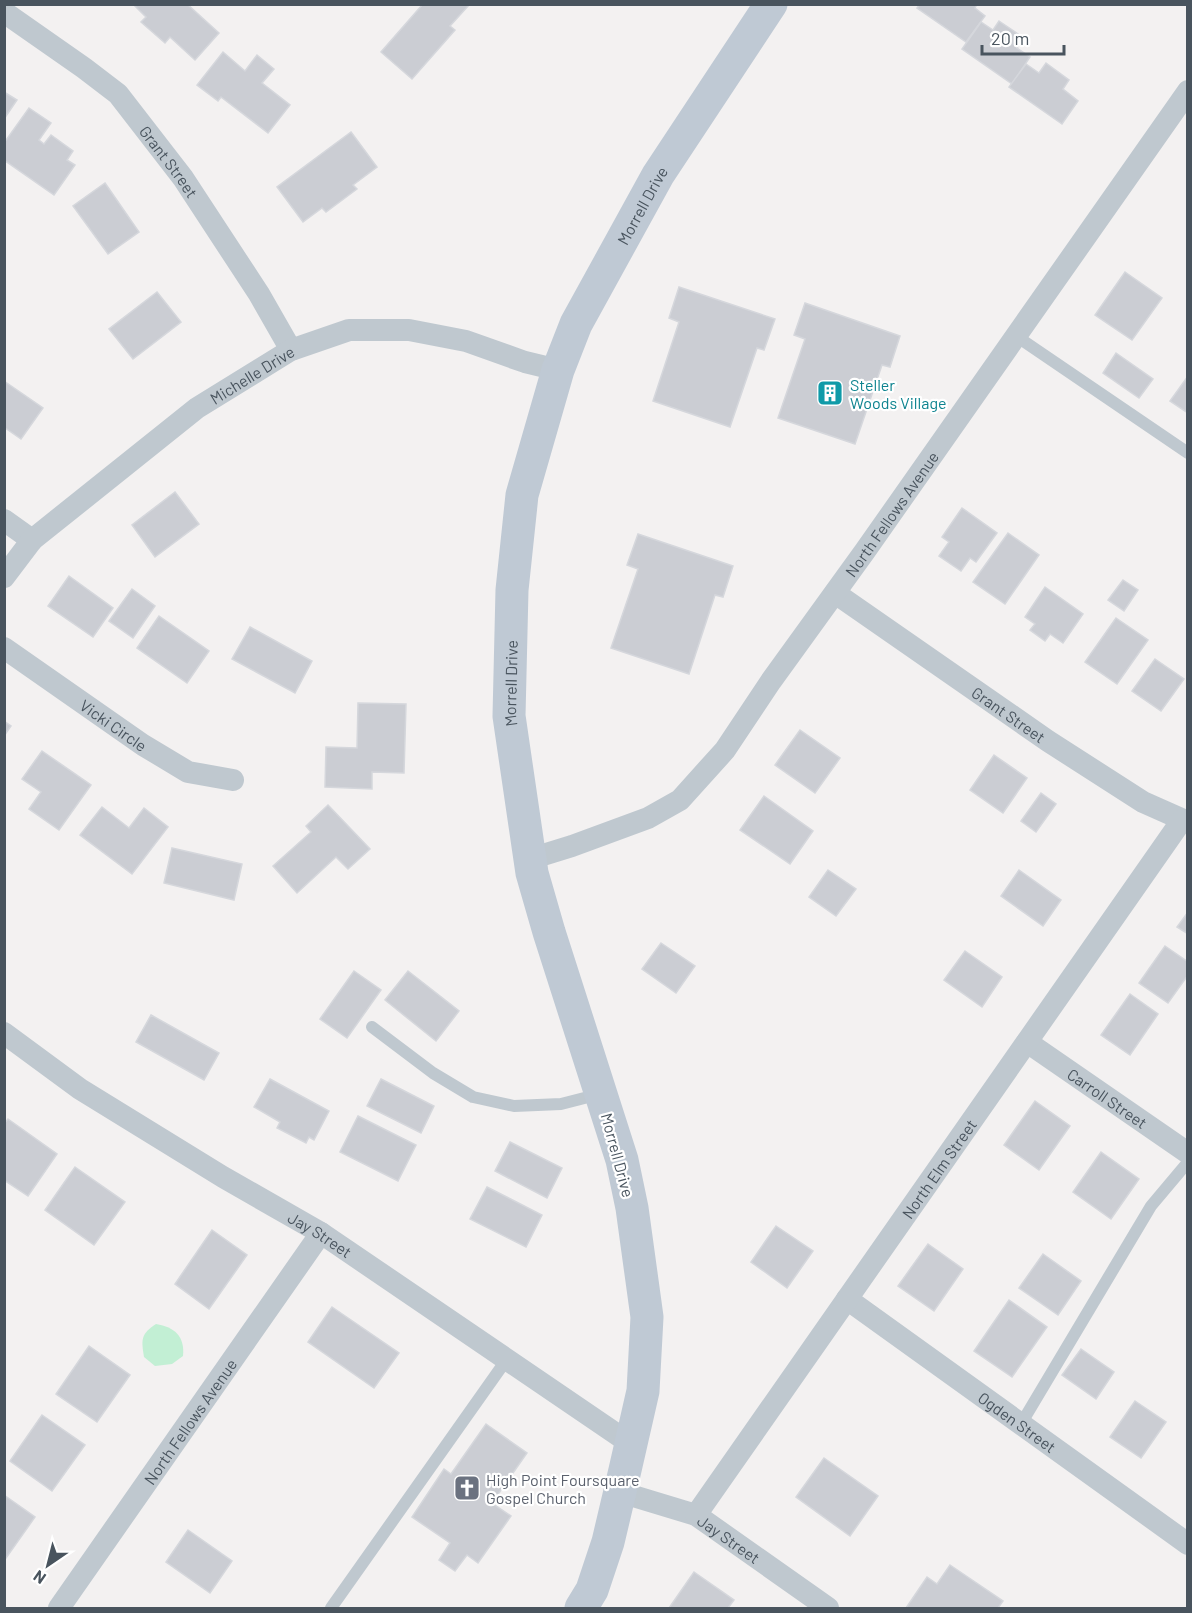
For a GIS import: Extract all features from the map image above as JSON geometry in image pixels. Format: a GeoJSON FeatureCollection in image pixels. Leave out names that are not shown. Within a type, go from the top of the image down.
{"type":"FeatureCollection","features":[{"type":"Feature","properties":{"kind":"main road","name":"Morrell Drive"},"geometry":{"type":"LineString","coordinates":[[631,1444],[642,1391],[647,1317],[622,1160],[532,873],[509,716],[512,590],[522,495],[558,370],[576,324],[658,175],[771,4]]}},
{"type":"Feature","properties":{"kind":"main road"},"geometry":{"type":"LineString","coordinates":[[581,1608],[592,1590],[608,1542],[631,1444]]}},
{"type":"Feature","properties":{"kind":"street","name":"Grant Street"},"geometry":{"type":"LineString","coordinates":[[4,12],[118,94],[183,178],[258,294],[291,350]]}},
{"type":"Feature","properties":{"kind":"street","name":"North Fellows Avenue"},"geometry":{"type":"LineString","coordinates":[[530,859],[648,818],[680,800],[725,750],[771,681],[836,593],[1188,91]]}},
{"type":"Feature","properties":{"kind":"street","name":"Michelle Drive"},"geometry":{"type":"LineString","coordinates":[[4,577],[32,540],[197,408],[291,350],[349,330],[409,330],[466,341],[525,362],[558,370]]}},
{"type":"Feature","properties":{"kind":"street"},"geometry":{"type":"LineString","coordinates":[[4,520],[32,540]]}},
{"type":"Feature","properties":{"kind":"street","name":"Grant Street"},"geometry":{"type":"LineString","coordinates":[[836,593],[1048,741],[1143,802],[1185,821]]}},
{"type":"Feature","properties":{"kind":"street","name":"Vicki Circle"},"geometry":{"type":"LineString","coordinates":[[4,648],[143,745],[188,772],[233,780]]}},
{"type":"Feature","properties":{"kind":"street","name":"North Elm Street"},"geometry":{"type":"LineString","coordinates":[[696,1515],[1027,1042],[1185,821]]}},
{"type":"Feature","properties":{"kind":"street","name":"Jay Street"},"geometry":{"type":"LineString","coordinates":[[4,1034],[80,1089],[223,1177],[321,1233],[631,1444]]}},
{"type":"Feature","properties":{"kind":"street","name":"Carroll Street"},"geometry":{"type":"LineString","coordinates":[[1027,1042],[1188,1153]]}},
{"type":"Feature","properties":{"kind":"street","name":"North Fellows Avenue"},"geometry":{"type":"LineString","coordinates":[[59,1608],[321,1233]]}},
{"type":"Feature","properties":{"kind":"street","name":"Ogden Street"},"geometry":{"type":"LineString","coordinates":[[847,1299],[1188,1544]]}},
{"type":"Feature","properties":{"kind":"street","name":"Jay Street"},"geometry":{"type":"LineString","coordinates":[[620,1492],[696,1515],[828,1608]]}},
{"type":"Feature","properties":{"kind":"lane"},"geometry":{"type":"LineString","coordinates":[[1016,336],[1188,453]]}},
{"type":"Feature","properties":{"kind":"lane"},"geometry":{"type":"LineString","coordinates":[[372,1027],[433,1073],[473,1097],[514,1106],[561,1104],[601,1094]]}},
{"type":"Feature","properties":{"kind":"lane"},"geometry":{"type":"LineString","coordinates":[[1021,1424],[1151,1206],[1188,1162]]}},
{"type":"Feature","properties":{"kind":"lane"},"geometry":{"type":"LineString","coordinates":[[331,1608],[507,1359]]}},
{"type":"Feature","properties":{"kind":"green space"},"geometry":{"type":"Polygon","coordinates":[[[156,1324],[173,1330],[182,1343],[183,1356],[172,1364],[155,1366],[144,1357],[143,1338],[147,1331],[156,1324]]]}},
{"type":"Feature","properties":{"kind":"building"},"geometry":{"type":"Polygon","coordinates":[[[133,4],[187,4],[219,33],[195,60],[170,37],[165,43],[141,22],[146,17],[133,4]]]}},
{"type":"Feature","properties":{"kind":"building"},"geometry":{"type":"Polygon","coordinates":[[[423,4],[469,5],[450,26],[455,30],[412,79],[381,52],[423,4]]]}},
{"type":"Feature","properties":{"kind":"building"},"geometry":{"type":"Polygon","coordinates":[[[920,4],[977,4],[975,8],[985,16],[966,42],[917,8],[920,4]]]}},
{"type":"Feature","properties":{"kind":"building"},"geometry":{"type":"Polygon","coordinates":[[[999,21],[1024,38],[1017,48],[1030,57],[1012,84],[962,49],[981,22],[993,30],[999,21]]]}},
{"type":"Feature","properties":{"kind":"building"},"geometry":{"type":"Polygon","coordinates":[[[223,52],[245,71],[257,55],[274,69],[262,83],[290,105],[268,133],[221,97],[218,101],[197,85],[223,52]]]}},
{"type":"Feature","properties":{"kind":"building"},"geometry":{"type":"Polygon","coordinates":[[[1046,63],[1069,80],[1063,89],[1078,101],[1062,124],[1009,87],[1026,64],[1039,73],[1046,63]]]}},
{"type":"Feature","properties":{"kind":"building"},"geometry":{"type":"Polygon","coordinates":[[[4,92],[17,100],[4,119],[4,92]]]}},
{"type":"Feature","properties":{"kind":"building"},"geometry":{"type":"Polygon","coordinates":[[[29,108],[51,123],[39,140],[44,144],[51,135],[73,151],[67,160],[75,165],[54,195],[4,160],[4,143],[29,108]]]}},
{"type":"Feature","properties":{"kind":"building"},"geometry":{"type":"Polygon","coordinates":[[[351,132],[377,167],[353,185],[357,189],[326,212],[322,208],[303,222],[277,187],[351,132]]]}},
{"type":"Feature","properties":{"kind":"building"},"geometry":{"type":"Polygon","coordinates":[[[105,183],[139,232],[108,254],[73,206],[105,183]]]}},
{"type":"Feature","properties":{"kind":"building"},"geometry":{"type":"Polygon","coordinates":[[[1125,272],[1162,298],[1132,340],[1095,315],[1125,272]]]}},
{"type":"Feature","properties":{"kind":"building"},"geometry":{"type":"Polygon","coordinates":[[[679,287],[775,319],[764,350],[757,348],[730,427],[653,401],[679,322],[669,318],[679,287]]]}},
{"type":"Feature","properties":{"kind":"building"},"geometry":{"type":"Polygon","coordinates":[[[157,292],[181,322],[133,359],[109,329],[157,292]]]}},
{"type":"Feature","properties":{"kind":"building","name":"Steller Woods Village"},"geometry":{"type":"Polygon","coordinates":[[[805,303],[900,336],[890,367],[882,365],[855,444],[778,418],[805,339],[794,335],[805,303]]]}},
{"type":"Feature","properties":{"kind":"building"},"geometry":{"type":"Polygon","coordinates":[[[1116,353],[1153,379],[1139,398],[1103,373],[1116,353]]]}},
{"type":"Feature","properties":{"kind":"building"},"geometry":{"type":"Polygon","coordinates":[[[1188,376],[1188,413],[1170,401],[1188,376]]]}},
{"type":"Feature","properties":{"kind":"building"},"geometry":{"type":"Polygon","coordinates":[[[4,381],[43,408],[21,439],[4,427],[4,381]]]}},
{"type":"Feature","properties":{"kind":"building"},"geometry":{"type":"Polygon","coordinates":[[[175,492],[199,524],[155,557],[132,525],[175,492]]]}},
{"type":"Feature","properties":{"kind":"building"},"geometry":{"type":"Polygon","coordinates":[[[962,508],[997,533],[976,562],[970,558],[961,571],[939,556],[949,542],[942,537],[962,508]]]}},
{"type":"Feature","properties":{"kind":"building"},"geometry":{"type":"Polygon","coordinates":[[[1008,533],[1039,555],[1005,604],[973,582],[1008,533]]]}},
{"type":"Feature","properties":{"kind":"building"},"geometry":{"type":"Polygon","coordinates":[[[638,534],[733,566],[723,597],[715,595],[689,674],[611,648],[638,569],[627,565],[638,534]]]}},
{"type":"Feature","properties":{"kind":"building"},"geometry":{"type":"Polygon","coordinates":[[[69,576],[113,608],[93,637],[48,606],[69,576]]]}},
{"type":"Feature","properties":{"kind":"building"},"geometry":{"type":"Polygon","coordinates":[[[1123,580],[1138,590],[1124,611],[1108,600],[1123,580]]]}},
{"type":"Feature","properties":{"kind":"building"},"geometry":{"type":"Polygon","coordinates":[[[1045,587],[1083,614],[1063,643],[1050,634],[1045,641],[1030,630],[1035,624],[1025,617],[1045,587]]]}},
{"type":"Feature","properties":{"kind":"building"},"geometry":{"type":"Polygon","coordinates":[[[132,589],[155,606],[133,638],[109,621],[132,589]]]}},
{"type":"Feature","properties":{"kind":"building"},"geometry":{"type":"Polygon","coordinates":[[[159,616],[209,651],[187,683],[137,648],[159,616]]]}},
{"type":"Feature","properties":{"kind":"building"},"geometry":{"type":"Polygon","coordinates":[[[1116,618],[1148,640],[1117,684],[1085,662],[1116,618]]]}},
{"type":"Feature","properties":{"kind":"building"},"geometry":{"type":"Polygon","coordinates":[[[250,627],[312,661],[295,693],[232,659],[250,627]]]}},
{"type":"Feature","properties":{"kind":"building"},"geometry":{"type":"Polygon","coordinates":[[[1155,659],[1184,679],[1161,711],[1132,691],[1155,659]]]}},
{"type":"Feature","properties":{"kind":"building"},"geometry":{"type":"Polygon","coordinates":[[[358,703],[406,704],[404,773],[372,772],[372,789],[325,787],[326,747],[357,748],[358,703]]]}},
{"type":"Feature","properties":{"kind":"building"},"geometry":{"type":"Polygon","coordinates":[[[4,721],[11,726],[4,736],[4,721]]]}},
{"type":"Feature","properties":{"kind":"building"},"geometry":{"type":"Polygon","coordinates":[[[800,730],[840,758],[815,793],[775,765],[800,730]]]}},
{"type":"Feature","properties":{"kind":"building"},"geometry":{"type":"Polygon","coordinates":[[[42,751],[91,785],[59,830],[29,809],[41,792],[22,779],[42,751]]]}},
{"type":"Feature","properties":{"kind":"building"},"geometry":{"type":"Polygon","coordinates":[[[994,755],[1027,778],[1003,813],[970,790],[994,755]]]}},
{"type":"Feature","properties":{"kind":"building"},"geometry":{"type":"Polygon","coordinates":[[[1041,793],[1056,804],[1036,832],[1021,821],[1041,793]]]}},
{"type":"Feature","properties":{"kind":"building"},"geometry":{"type":"Polygon","coordinates":[[[764,796],[813,831],[790,864],[740,830],[764,796]]]}},
{"type":"Feature","properties":{"kind":"building"},"geometry":{"type":"Polygon","coordinates":[[[328,805],[370,849],[348,869],[336,857],[297,893],[273,866],[311,832],[306,826],[328,805]]]}},
{"type":"Feature","properties":{"kind":"building"},"geometry":{"type":"Polygon","coordinates":[[[102,807],[129,828],[144,808],[168,827],[132,874],[80,835],[102,807]]]}},
{"type":"Feature","properties":{"kind":"building"},"geometry":{"type":"Polygon","coordinates":[[[172,848],[242,864],[234,900],[164,883],[172,848]]]}},
{"type":"Feature","properties":{"kind":"building"},"geometry":{"type":"Polygon","coordinates":[[[828,870],[856,889],[836,916],[809,897],[828,870]]]}},
{"type":"Feature","properties":{"kind":"building"},"geometry":{"type":"Polygon","coordinates":[[[1019,870],[1061,900],[1043,926],[1001,896],[1019,870]]]}},
{"type":"Feature","properties":{"kind":"building"},"geometry":{"type":"Polygon","coordinates":[[[1188,912],[1188,934],[1177,927],[1188,912]]]}},
{"type":"Feature","properties":{"kind":"building"},"geometry":{"type":"Polygon","coordinates":[[[661,943],[695,966],[676,993],[642,969],[661,943]]]}},
{"type":"Feature","properties":{"kind":"building"},"geometry":{"type":"Polygon","coordinates":[[[1165,946],[1188,962],[1188,975],[1168,1003],[1139,983],[1165,946]]]}},
{"type":"Feature","properties":{"kind":"building"},"geometry":{"type":"Polygon","coordinates":[[[965,951],[1002,977],[982,1007],[944,980],[965,951]]]}},
{"type":"Feature","properties":{"kind":"building"},"geometry":{"type":"Polygon","coordinates":[[[354,971],[381,990],[347,1038],[320,1019],[354,971]]]}},
{"type":"Feature","properties":{"kind":"building"},"geometry":{"type":"Polygon","coordinates":[[[408,971],[459,1011],[436,1041],[385,1000],[408,971]]]}},
{"type":"Feature","properties":{"kind":"building"},"geometry":{"type":"Polygon","coordinates":[[[1130,994],[1158,1014],[1130,1055],[1101,1035],[1130,994]]]}},
{"type":"Feature","properties":{"kind":"building"},"geometry":{"type":"Polygon","coordinates":[[[151,1015],[219,1053],[204,1080],[136,1042],[151,1015]]]}},
{"type":"Feature","properties":{"kind":"building"},"geometry":{"type":"Polygon","coordinates":[[[270,1079],[329,1111],[314,1140],[309,1137],[306,1143],[277,1128],[280,1122],[254,1107],[270,1079]]]}},
{"type":"Feature","properties":{"kind":"building"},"geometry":{"type":"Polygon","coordinates":[[[381,1079],[434,1106],[421,1133],[367,1106],[381,1079]]]}},
{"type":"Feature","properties":{"kind":"building"},"geometry":{"type":"Polygon","coordinates":[[[1035,1101],[1070,1126],[1039,1170],[1004,1145],[1035,1101]]]}},
{"type":"Feature","properties":{"kind":"building"},"geometry":{"type":"Polygon","coordinates":[[[358,1116],[416,1145],[398,1181],[340,1152],[358,1116]]]}},
{"type":"Feature","properties":{"kind":"building"},"geometry":{"type":"Polygon","coordinates":[[[8,1119],[57,1154],[28,1196],[4,1180],[4,1124],[8,1119]]]}},
{"type":"Feature","properties":{"kind":"building"},"geometry":{"type":"Polygon","coordinates":[[[510,1142],[562,1168],[547,1198],[495,1171],[510,1142]]]}},
{"type":"Feature","properties":{"kind":"building"},"geometry":{"type":"Polygon","coordinates":[[[1101,1152],[1139,1179],[1111,1219],[1073,1192],[1101,1152]]]}},
{"type":"Feature","properties":{"kind":"building"},"geometry":{"type":"Polygon","coordinates":[[[75,1167],[125,1202],[94,1245],[45,1210],[75,1167]]]}},
{"type":"Feature","properties":{"kind":"building"},"geometry":{"type":"Polygon","coordinates":[[[487,1187],[542,1215],[526,1247],[470,1219],[487,1187]]]}},
{"type":"Feature","properties":{"kind":"building"},"geometry":{"type":"Polygon","coordinates":[[[776,1226],[813,1251],[787,1288],[751,1262],[776,1226]]]}},
{"type":"Feature","properties":{"kind":"building"},"geometry":{"type":"Polygon","coordinates":[[[212,1230],[247,1255],[209,1309],[175,1284],[212,1230]]]}},
{"type":"Feature","properties":{"kind":"building"},"geometry":{"type":"Polygon","coordinates":[[[928,1244],[963,1269],[934,1311],[898,1286],[928,1244]]]}},
{"type":"Feature","properties":{"kind":"building"},"geometry":{"type":"Polygon","coordinates":[[[1043,1254],[1081,1281],[1058,1315],[1019,1288],[1043,1254]]]}},
{"type":"Feature","properties":{"kind":"building"},"geometry":{"type":"Polygon","coordinates":[[[1009,1300],[1047,1327],[1012,1377],[974,1351],[1009,1300]]]}},
{"type":"Feature","properties":{"kind":"building"},"geometry":{"type":"Polygon","coordinates":[[[332,1307],[399,1353],[374,1388],[308,1342],[332,1307]]]}},
{"type":"Feature","properties":{"kind":"building"},"geometry":{"type":"Polygon","coordinates":[[[89,1346],[130,1375],[97,1422],[56,1394],[89,1346]]]}},
{"type":"Feature","properties":{"kind":"building"},"geometry":{"type":"Polygon","coordinates":[[[1081,1349],[1114,1372],[1096,1399],[1062,1375],[1081,1349]]]}},
{"type":"Feature","properties":{"kind":"building"},"geometry":{"type":"Polygon","coordinates":[[[1135,1401],[1166,1422],[1141,1458],[1110,1437],[1135,1401]]]}},
{"type":"Feature","properties":{"kind":"building"},"geometry":{"type":"Polygon","coordinates":[[[42,1415],[85,1445],[52,1491],[10,1461],[42,1415]]]}},
{"type":"Feature","properties":{"kind":"building","name":"High Point Foursquare Gospel Church"},"geometry":{"type":"Polygon","coordinates":[[[486,1424],[527,1453],[492,1503],[511,1516],[478,1563],[467,1555],[455,1571],[439,1560],[450,1543],[412,1517],[444,1469],[451,1474],[486,1424]]]}},
{"type":"Feature","properties":{"kind":"building"},"geometry":{"type":"Polygon","coordinates":[[[824,1458],[878,1496],[850,1536],[796,1497],[824,1458]]]}},
{"type":"Feature","properties":{"kind":"building"},"geometry":{"type":"Polygon","coordinates":[[[4,1495],[35,1517],[4,1561],[4,1495]]]}},
{"type":"Feature","properties":{"kind":"building"},"geometry":{"type":"Polygon","coordinates":[[[188,1530],[232,1561],[210,1593],[166,1562],[188,1530]]]}},
{"type":"Feature","properties":{"kind":"building"},"geometry":{"type":"Polygon","coordinates":[[[950,1565],[1003,1601],[998,1608],[906,1608],[927,1577],[937,1584],[950,1565]]]}},
{"type":"Feature","properties":{"kind":"building"},"geometry":{"type":"Polygon","coordinates":[[[694,1572],[734,1600],[728,1608],[669,1608],[694,1572]]]}},
{"type":"Feature","properties":{"kind":"place","name":"Steller Woods Village"},"geometry":{"type":"Point","coordinates":[830,393]}},
{"type":"Feature","properties":{"kind":"place","name":"High Point Foursquare Gospel Church"},"geometry":{"type":"Point","coordinates":[467,1488]}}]}
